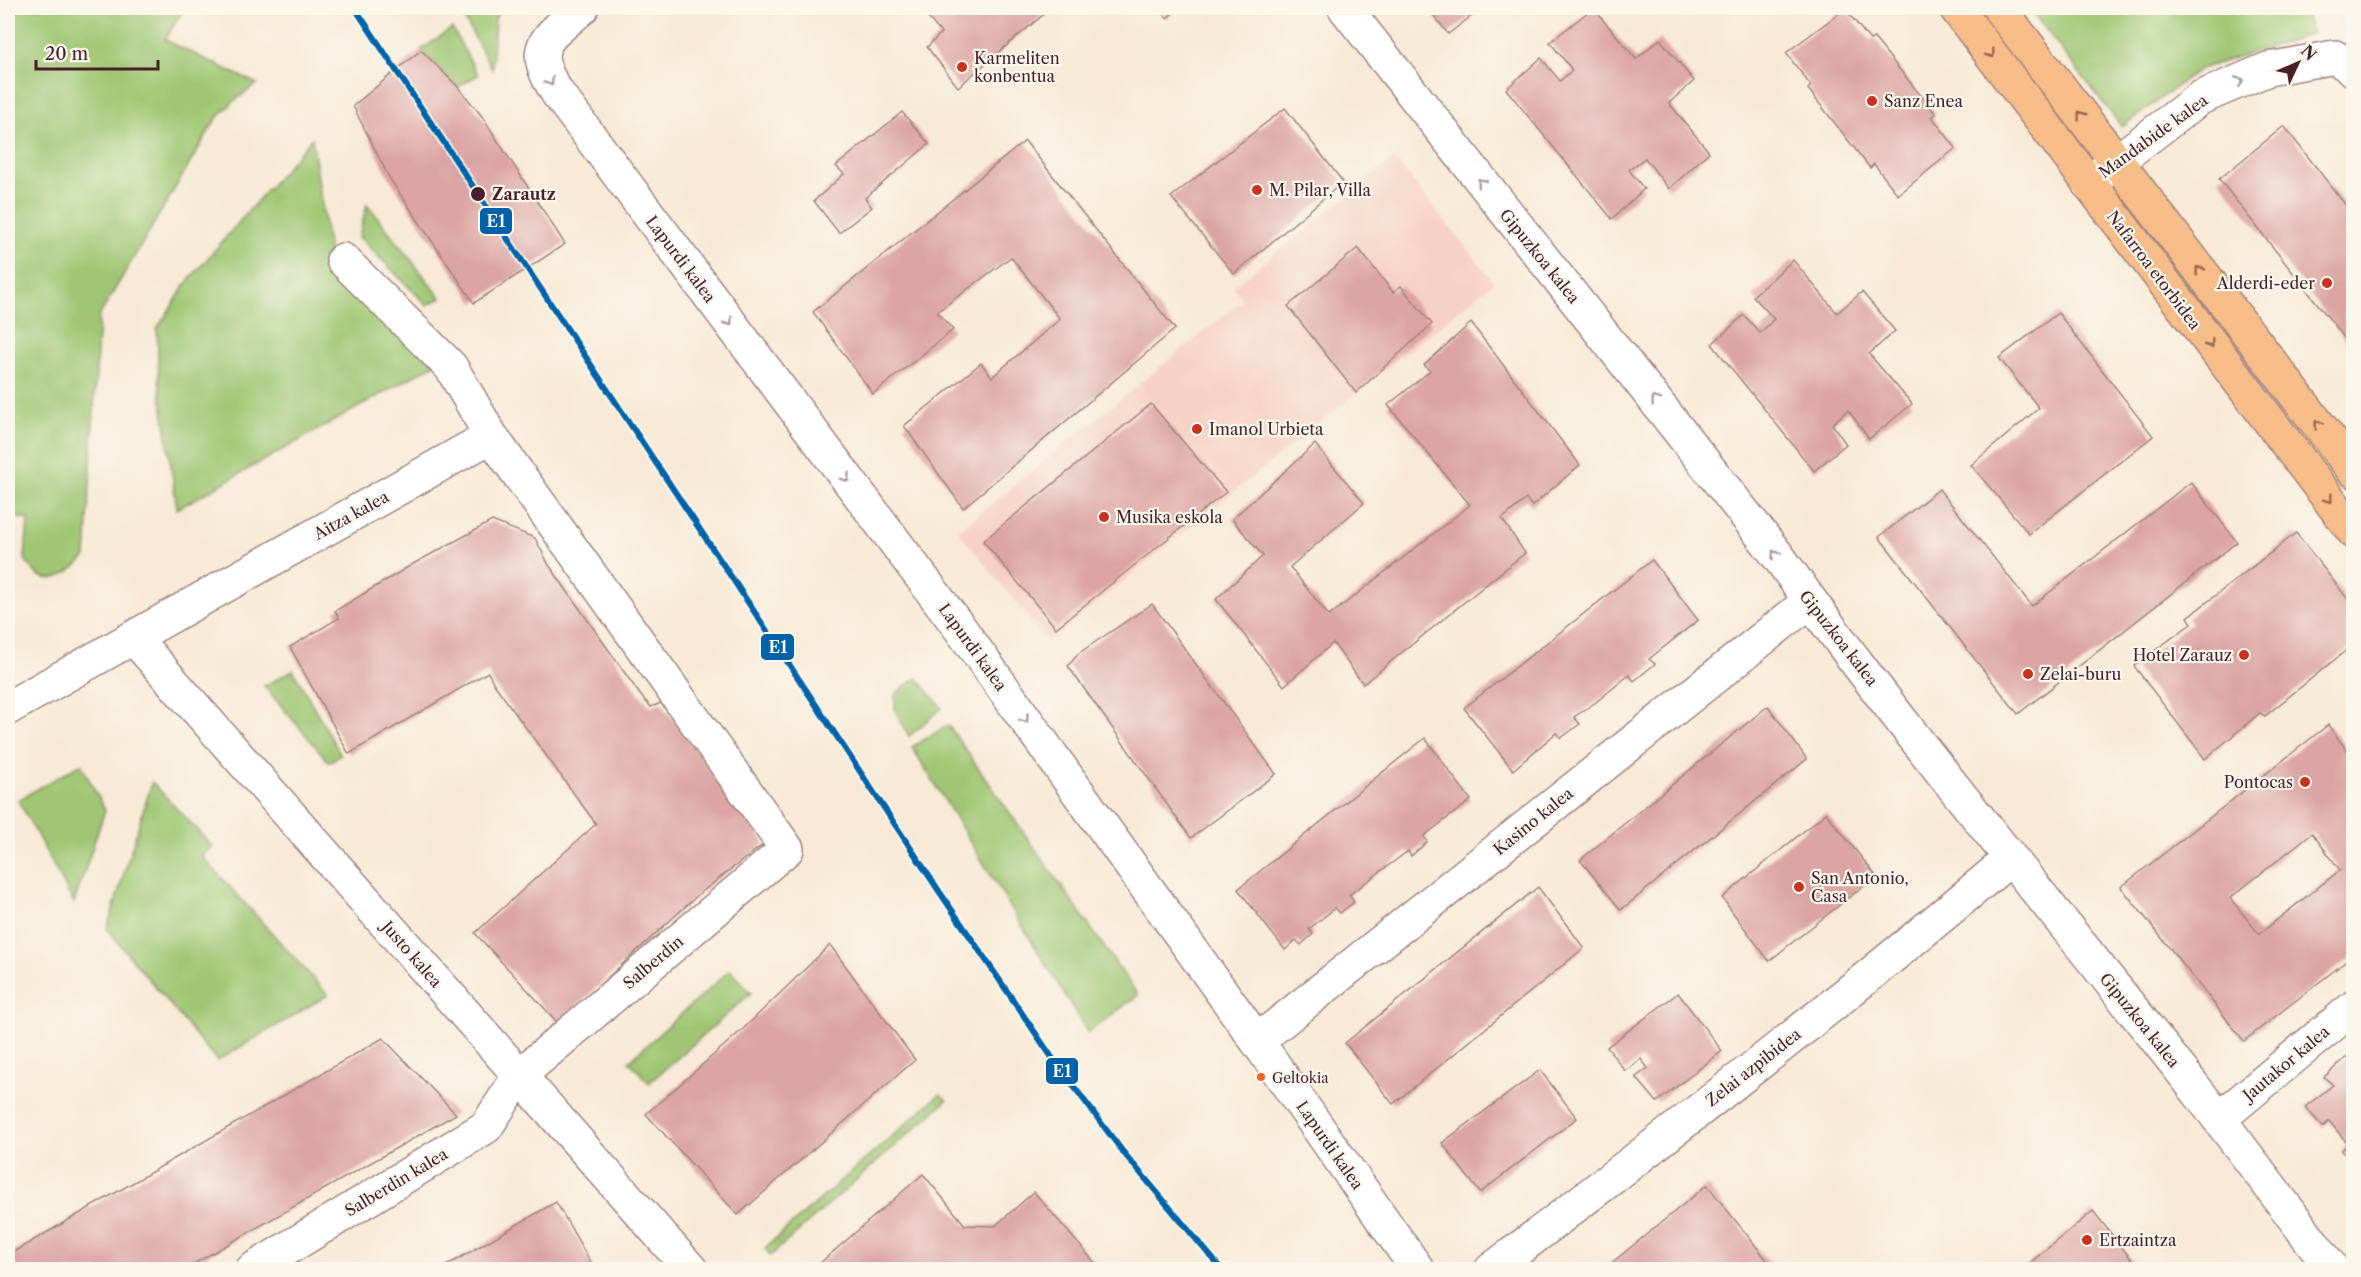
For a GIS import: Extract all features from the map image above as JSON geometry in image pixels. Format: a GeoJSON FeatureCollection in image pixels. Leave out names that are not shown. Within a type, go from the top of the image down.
{"type":"FeatureCollection","features":[{"type":"Feature","properties":{"kind":"highway","name":"Nafarroa etorbidea"},"geometry":{"type":"LineString","coordinates":[[1956,8],[2354,532]]}},
{"type":"Feature","properties":{"kind":"highway"},"geometry":{"type":"LineString","coordinates":[[1999,8],[2354,471]]}},
{"type":"Feature","properties":{"kind":"street","name":"Lapurdi kalea"},"geometry":{"type":"LineString","coordinates":[[582,8],[545,42],[540,57],[545,74],[558,94],[962,631],[1415,1265]]}},
{"type":"Feature","properties":{"kind":"street","name":"Gipuzkoa kalea"},"geometry":{"type":"LineString","coordinates":[[1345,8],[1763,538],[2010,859],[2219,1119],[2333,1269]]}},
{"type":"Feature","properties":{"kind":"street","name":"Mandabide kalea"},"geometry":{"type":"LineString","coordinates":[[2088,183],[2200,98],[2268,69],[2335,57],[2354,70]]}},
{"type":"Feature","properties":{"kind":"street"},"geometry":{"type":"LineString","coordinates":[[343,260],[451,367],[491,436]]}},
{"type":"Feature","properties":{"kind":"street","name":"Aitza kalea"},"geometry":{"type":"LineString","coordinates":[[8,708],[491,436]]}},
{"type":"Feature","properties":{"kind":"street","name":"Salberdin"},"geometry":{"type":"LineString","coordinates":[[491,436],[787,849],[520,1075]]}},
{"type":"Feature","properties":{"kind":"street","name":"Kasino kalea"},"geometry":{"type":"LineString","coordinates":[[1257,1041],[1810,601]]}},
{"type":"Feature","properties":{"kind":"street","name":"Justo kalea"},"geometry":{"type":"LineString","coordinates":[[134,638],[691,1269]]}},
{"type":"Feature","properties":{"kind":"street","name":"Zelai azpibidea"},"geometry":{"type":"LineString","coordinates":[[1491,1269],[1832,1005],[2010,859]]}},
{"type":"Feature","properties":{"kind":"street","name":"Jautakor kalea"},"geometry":{"type":"LineString","coordinates":[[2219,1119],[2354,1007]]}},
{"type":"Feature","properties":{"kind":"street","name":"Salberdin kalea"},"geometry":{"type":"LineString","coordinates":[[252,1269],[486,1127],[520,1075]]}},
{"type":"Feature","properties":{"kind":"shaded area","name":"Imanol Urbieta"},"geometry":{"type":"Polygon","coordinates":[[[1394,158],[1494,282],[1048,642],[958,531],[1243,300],[1233,287],[1394,158]]]}},
{"type":"Feature","properties":{"kind":"green space"},"geometry":{"type":"Polygon","coordinates":[[[8,8],[184,8],[165,40],[257,84],[234,101],[216,119],[99,316],[86,557],[64,574],[51,578],[38,575],[25,559],[28,519],[8,516],[8,8]]]}},
{"type":"Feature","properties":{"kind":"green space"},"geometry":{"type":"Polygon","coordinates":[[[474,8],[502,8],[495,18],[492,69],[464,18],[474,8]]]}},
{"type":"Feature","properties":{"kind":"green space"},"geometry":{"type":"Polygon","coordinates":[[[2029,8],[2304,8],[2312,34],[2200,69],[2122,127],[2029,8]]]}},
{"type":"Feature","properties":{"kind":"green space"},"geometry":{"type":"Polygon","coordinates":[[[452,28],[478,75],[458,87],[421,50],[452,28]]]}},
{"type":"Feature","properties":{"kind":"green space"},"geometry":{"type":"Polygon","coordinates":[[[312,138],[330,259],[435,364],[177,509],[159,380],[157,329],[188,281],[312,138]]]}},
{"type":"Feature","properties":{"kind":"green space"},"geometry":{"type":"Polygon","coordinates":[[[367,204],[441,298],[427,305],[359,237],[367,204]]]}},
{"type":"Feature","properties":{"kind":"green space"},"geometry":{"type":"Polygon","coordinates":[[[293,670],[341,755],[329,762],[264,686],[293,670]]]}},
{"type":"Feature","properties":{"kind":"green space"},"geometry":{"type":"Polygon","coordinates":[[[917,678],[942,708],[909,736],[895,710],[895,696],[917,678]]]}},
{"type":"Feature","properties":{"kind":"green space"},"geometry":{"type":"Polygon","coordinates":[[[948,725],[1138,995],[1088,1033],[912,747],[948,725]]]}},
{"type":"Feature","properties":{"kind":"green space"},"geometry":{"type":"Polygon","coordinates":[[[81,764],[105,810],[74,903],[18,800],[81,764]]]}},
{"type":"Feature","properties":{"kind":"green space"},"geometry":{"type":"Polygon","coordinates":[[[152,782],[213,847],[201,855],[328,995],[217,1061],[107,929],[152,782]]]}},
{"type":"Feature","properties":{"kind":"green space"},"geometry":{"type":"Polygon","coordinates":[[[730,970],[751,993],[649,1083],[629,1061],[730,970]]]}},
{"type":"Feature","properties":{"kind":"green space"},"geometry":{"type":"Polygon","coordinates":[[[940,1094],[947,1100],[770,1256],[765,1248],[940,1094]]]}},
{"type":"Feature","properties":{"kind":"building","name":"Karmeliten konbentua"},"geometry":{"type":"Polygon","coordinates":[[[920,8],[1051,8],[958,87],[927,47],[941,33],[920,8]]]}},
{"type":"Feature","properties":{"kind":"building"},"geometry":{"type":"Polygon","coordinates":[[[1158,8],[1179,8],[1167,18],[1158,8]]]}},
{"type":"Feature","properties":{"kind":"building"},"geometry":{"type":"Polygon","coordinates":[[[1428,8],[1482,8],[1448,34],[1428,8]]]}},
{"type":"Feature","properties":{"kind":"building"},"geometry":{"type":"Polygon","coordinates":[[[1593,8],[1636,59],[1660,39],[1694,81],[1669,103],[1709,152],[1669,189],[1645,158],[1629,170],[1644,189],[1612,219],[1506,89],[1541,58],[1560,81],[1572,70],[1550,42],[1593,8]]]}},
{"type":"Feature","properties":{"kind":"building","name":"Sanz Enea"},"geometry":{"type":"Polygon","coordinates":[[[1845,9],[1870,40],[1874,38],[1936,114],[1932,117],[1956,148],[1898,195],[1874,164],[1870,168],[1808,89],[1811,86],[1786,53],[1845,9]]]}},
{"type":"Feature","properties":{"kind":"building"},"geometry":{"type":"Polygon","coordinates":[[[421,50],[458,87],[481,115],[565,244],[474,303],[390,179],[353,106],[421,50]]]}},
{"type":"Feature","properties":{"kind":"building","name":"M. Pilar, Villa"},"geometry":{"type":"Polygon","coordinates":[[[1285,108],[1343,182],[1234,274],[1171,197],[1285,108]]]}},
{"type":"Feature","properties":{"kind":"building"},"geometry":{"type":"Polygon","coordinates":[[[902,112],[929,144],[865,198],[872,207],[839,233],[814,201],[844,174],[836,166],[902,112]]]}},
{"type":"Feature","properties":{"kind":"building","name":"Alderdi-eder"},"geometry":{"type":"Polygon","coordinates":[[[2284,126],[2354,216],[2354,350],[2219,179],[2284,126]]]}},
{"type":"Feature","properties":{"kind":"building"},"geometry":{"type":"Polygon","coordinates":[[[1025,141],[1175,329],[963,508],[904,426],[981,363],[992,377],[1060,319],[1011,257],[937,312],[953,330],[873,394],[813,312],[1025,141]]]}},
{"type":"Feature","properties":{"kind":"building"},"geometry":{"type":"Polygon","coordinates":[[[1358,248],[1393,292],[1401,286],[1432,324],[1356,393],[1288,306],[1358,248]]]}},
{"type":"Feature","properties":{"kind":"building"},"geometry":{"type":"Polygon","coordinates":[[[1793,260],[1837,313],[1862,292],[1895,331],[1869,354],[1912,404],[1869,439],[1848,410],[1832,424],[1846,444],[1814,471],[1712,344],[1744,315],[1760,333],[1774,319],[1753,296],[1793,260]]]}},
{"type":"Feature","properties":{"kind":"building"},"geometry":{"type":"Polygon","coordinates":[[[2058,313],[2153,436],[2029,534],[1971,465],[2039,408],[1999,358],[2058,313]]]}},
{"type":"Feature","properties":{"kind":"building"},"geometry":{"type":"Polygon","coordinates":[[[1471,323],[1580,465],[1532,506],[1526,499],[1502,519],[1525,553],[1363,684],[1333,643],[1284,686],[1216,599],[1263,556],[1232,519],[1315,444],[1364,503],[1290,567],[1329,616],[1470,505],[1388,405],[1430,371],[1424,365],[1471,323]]]}},
{"type":"Feature","properties":{"kind":"building","name":"Musika eskola"},"geometry":{"type":"Polygon","coordinates":[[[1151,404],[1226,492],[1056,628],[983,541],[1151,404]]]}},
{"type":"Feature","properties":{"kind":"building"},"geometry":{"type":"Polygon","coordinates":[[[2191,482],[2237,542],[2018,714],[1879,537],[1939,489],[2032,606],[2191,482]]]}},
{"type":"Feature","properties":{"kind":"building"},"geometry":{"type":"Polygon","coordinates":[[[492,521],[535,538],[549,565],[641,696],[651,707],[661,703],[765,843],[699,894],[558,1023],[475,933],[596,824],[494,684],[488,672],[349,754],[290,647],[339,618],[335,611],[413,564],[492,521]]]}},
{"type":"Feature","properties":{"kind":"building","name":"Hotel Zarauz"},"geometry":{"type":"Polygon","coordinates":[[[2296,533],[2354,607],[2354,644],[2265,716],[2260,713],[2205,759],[2134,666],[2192,623],[2188,617],[2296,533]]]}},
{"type":"Feature","properties":{"kind":"building"},"geometry":{"type":"Polygon","coordinates":[[[1652,560],[1698,620],[1649,659],[1655,664],[1634,681],[1629,675],[1574,717],[1580,724],[1561,738],[1556,733],[1513,770],[1464,708],[1652,560]]]}},
{"type":"Feature","properties":{"kind":"building"},"geometry":{"type":"Polygon","coordinates":[[[1152,604],[1276,774],[1191,838],[1068,666],[1079,653],[1152,604]]]}},
{"type":"Feature","properties":{"kind":"building"},"geometry":{"type":"Polygon","coordinates":[[[1768,706],[1807,759],[1621,910],[1580,860],[1768,706]]]}},
{"type":"Feature","properties":{"kind":"building"},"geometry":{"type":"Polygon","coordinates":[[[2328,725],[2354,759],[2354,955],[2244,1041],[2121,887],[2328,725]],[[2312,833],[2230,898],[2259,934],[2340,870],[2312,833]]]}},
{"type":"Feature","properties":{"kind":"building"},"geometry":{"type":"Polygon","coordinates":[[[1425,738],[1471,800],[1424,836],[1427,842],[1411,856],[1408,851],[1349,895],[1354,902],[1340,913],[1335,908],[1309,929],[1313,934],[1301,945],[1296,940],[1285,950],[1238,889],[1425,738]]]}},
{"type":"Feature","properties":{"kind":"building","name":"San Antonio, Casa"},"geometry":{"type":"Polygon","coordinates":[[[1826,813],[1876,876],[1769,961],[1722,898],[1826,813]]]}},
{"type":"Feature","properties":{"kind":"building"},"geometry":{"type":"Polygon","coordinates":[[[1538,887],[1584,948],[1393,1104],[1345,1043],[1538,887]]]}},
{"type":"Feature","properties":{"kind":"building"},"geometry":{"type":"Polygon","coordinates":[[[830,945],[915,1060],[738,1215],[646,1114],[742,1030],[830,945]]]}},
{"type":"Feature","properties":{"kind":"building"},"geometry":{"type":"Polygon","coordinates":[[[1678,993],[1722,1051],[1657,1102],[1636,1077],[1648,1068],[1641,1059],[1625,1071],[1607,1047],[1678,993]]]}},
{"type":"Feature","properties":{"kind":"building"},"geometry":{"type":"Polygon","coordinates":[[[383,1038],[456,1114],[183,1270],[8,1270],[8,1255],[383,1038]]]}},
{"type":"Feature","properties":{"kind":"building"},"geometry":{"type":"Polygon","coordinates":[[[2354,1051],[2354,1162],[2341,1151],[2348,1144],[2329,1121],[2323,1127],[2305,1107],[2333,1085],[2324,1077],[2354,1051]]]}},
{"type":"Feature","properties":{"kind":"building"},"geometry":{"type":"Polygon","coordinates":[[[1540,1070],[1577,1118],[1480,1193],[1442,1143],[1540,1070]]]}},
{"type":"Feature","properties":{"kind":"building"},"geometry":{"type":"Polygon","coordinates":[[[923,1174],[965,1225],[995,1226],[1034,1192],[1101,1270],[812,1270],[923,1174]]]}},
{"type":"Feature","properties":{"kind":"building"},"geometry":{"type":"Polygon","coordinates":[[[1707,1185],[1775,1270],[1603,1270],[1707,1185]]]}},
{"type":"Feature","properties":{"kind":"building"},"geometry":{"type":"Polygon","coordinates":[[[556,1202],[595,1270],[440,1270],[451,1263],[556,1202]]]}},
{"type":"Feature","properties":{"kind":"building","name":"Ertzaintza"},"geometry":{"type":"Polygon","coordinates":[[[2093,1211],[2140,1270],[2021,1270],[2093,1211]]]}},
{"type":"Feature","properties":{"kind":"transit line","name":"E1"},"geometry":{"type":"LineString","coordinates":[[355,8],[939,891],[1051,1056],[1123,1152],[1222,1270]]}},
{"type":"Feature","properties":{"kind":"place","name":"Karmeliten konbentua"},"geometry":{"type":"Point","coordinates":[962,67]}},
{"type":"Feature","properties":{"kind":"place","name":"Sanz Enea"},"geometry":{"type":"Point","coordinates":[1872,101]}},
{"type":"Feature","properties":{"kind":"place","name":"M. Pilar, Villa"},"geometry":{"type":"Point","coordinates":[1257,190]}},
{"type":"Feature","properties":{"kind":"place","name":"Zarautz"},"geometry":{"type":"Point","coordinates":[478,194]}},
{"type":"Feature","properties":{"kind":"place","name":"Alderdi-eder"},"geometry":{"type":"Point","coordinates":[2327,283]}},
{"type":"Feature","properties":{"kind":"place","name":"Imanol Urbieta"},"geometry":{"type":"Point","coordinates":[1197,429]}},
{"type":"Feature","properties":{"kind":"place","name":"Musika eskola"},"geometry":{"type":"Point","coordinates":[1104,517]}},
{"type":"Feature","properties":{"kind":"place","name":"Hotel Zarauz"},"geometry":{"type":"Point","coordinates":[2244,655]}},
{"type":"Feature","properties":{"kind":"place","name":"Zelai-buru"},"geometry":{"type":"Point","coordinates":[2028,674]}},
{"type":"Feature","properties":{"kind":"place","name":"Pontocas"},"geometry":{"type":"Point","coordinates":[2305,782]}},
{"type":"Feature","properties":{"kind":"place","name":"San Antonio, Casa"},"geometry":{"type":"Point","coordinates":[1799,887]}},
{"type":"Feature","properties":{"kind":"place","name":"Geltokia"},"geometry":{"type":"Point","coordinates":[1261,1077]}},
{"type":"Feature","properties":{"kind":"place","name":"Ertzaintza"},"geometry":{"type":"Point","coordinates":[2087,1240]}}]}
